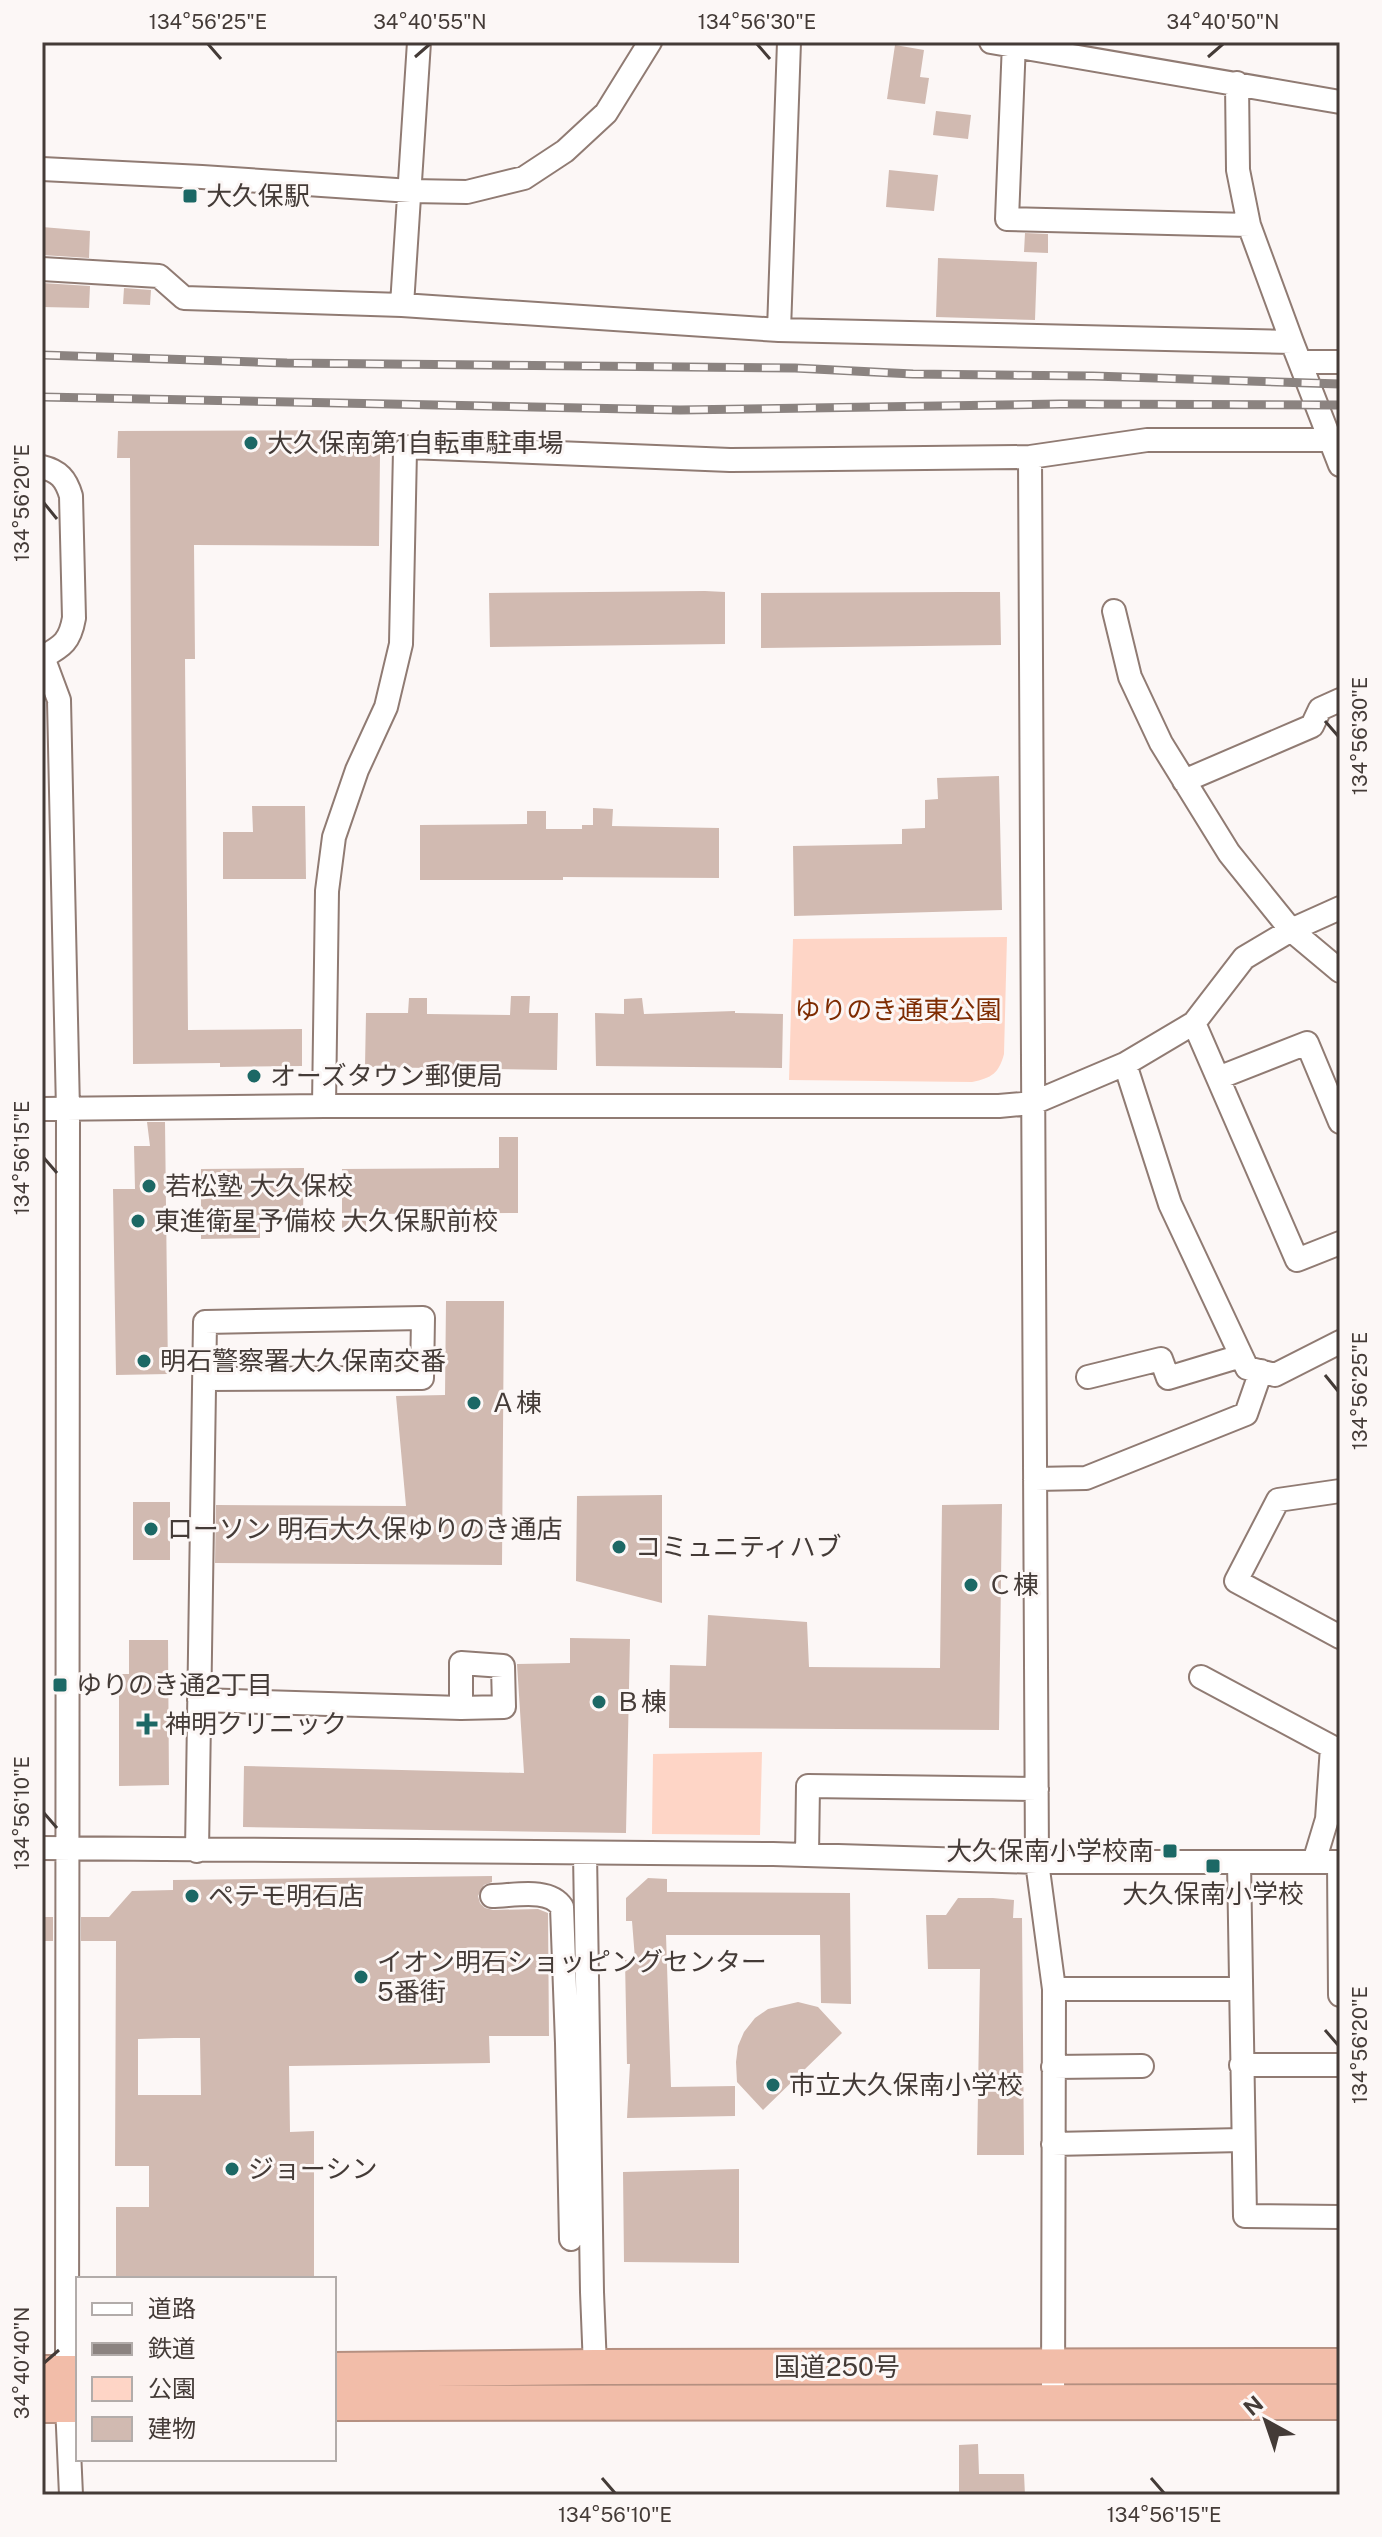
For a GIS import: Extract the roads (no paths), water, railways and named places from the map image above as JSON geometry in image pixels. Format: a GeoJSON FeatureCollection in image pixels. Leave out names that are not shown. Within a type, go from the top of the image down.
{"type":"FeatureCollection","features":[{"type":"Feature","properties":{"kind":"highway","name":"国道250号"},"geometry":{"type":"LineString","coordinates":[[336,2370],[1340,2366]]}},
{"type":"Feature","properties":{"kind":"highway","name":"国道250号"},"geometry":{"type":"LineString","coordinates":[[336,2403],[1340,2402]]}},
{"type":"Feature","properties":{"kind":"street"},"geometry":{"type":"LineString","coordinates":[[402,305],[419,42]]}},
{"type":"Feature","properties":{"kind":"street"},"geometry":{"type":"LineString","coordinates":[[42,169],[467,192],[524,178],[565,151],[606,113],[650,42]]}},
{"type":"Feature","properties":{"kind":"street"},"geometry":{"type":"LineString","coordinates":[[779,330],[789,42]]}},
{"type":"Feature","properties":{"kind":"street"},"geometry":{"type":"LineString","coordinates":[[1249,225],[1007,219],[1006,43],[1340,102]]}},
{"type":"Feature","properties":{"kind":"street"},"geometry":{"type":"LineString","coordinates":[[1237,83],[1238,170],[1249,225],[1340,465]]}},
{"type":"Feature","properties":{"kind":"street"},"geometry":{"type":"LineString","coordinates":[[42,269],[159,276],[184,298],[402,305],[779,330],[1296,352],[1340,362]]}},
{"type":"Feature","properties":{"kind":"street"},"geometry":{"type":"LineString","coordinates":[[324,1106],[327,891],[334,837],[357,770],[386,707],[401,644],[405,450],[409,447],[730,460],[1030,457],[1147,440],[1330,440]]}},
{"type":"Feature","properties":{"kind":"street"},"geometry":{"type":"LineString","coordinates":[[1030,457],[1037,1862],[1054,1989],[1053,2402]]}},
{"type":"Feature","properties":{"kind":"street"},"geometry":{"type":"LineString","coordinates":[[42,467],[67,480],[71,496],[74,618],[71,635],[60,647],[43,657],[59,700],[68,1110],[69,1849],[62,2389],[71,2495]]}},
{"type":"Feature","properties":{"kind":"street"},"geometry":{"type":"LineString","coordinates":[[1114,611],[1130,677],[1161,743],[1229,853],[1291,930],[1340,971]]}},
{"type":"Feature","properties":{"kind":"street"},"geometry":{"type":"LineString","coordinates":[[1184,781],[1312,726],[1320,709],[1340,700]]}},
{"type":"Feature","properties":{"kind":"street"},"geometry":{"type":"LineString","coordinates":[[42,1109],[999,1106],[1033,1103],[1125,1064],[1194,1023],[1244,958],[1291,930],[1340,908]]}},
{"type":"Feature","properties":{"kind":"street"},"geometry":{"type":"LineString","coordinates":[[1194,1023],[1297,1260],[1340,1243]]}},
{"type":"Feature","properties":{"kind":"street"},"geometry":{"type":"LineString","coordinates":[[1218,1078],[1307,1043],[1340,1122]]}},
{"type":"Feature","properties":{"kind":"street"},"geometry":{"type":"LineString","coordinates":[[1125,1064],[1170,1204],[1247,1368],[1275,1375],[1340,1342]]}},
{"type":"Feature","properties":{"kind":"street"},"geometry":{"type":"LineString","coordinates":[[197,1851],[205,1322],[423,1318],[422,1378],[205,1379]]}},
{"type":"Feature","properties":{"kind":"street"},"geometry":{"type":"LineString","coordinates":[[1088,1377],[1161,1359],[1168,1378],[1241,1356]]}},
{"type":"Feature","properties":{"kind":"street"},"geometry":{"type":"LineString","coordinates":[[1035,1479],[1086,1478],[1246,1414],[1261,1371]]}},
{"type":"Feature","properties":{"kind":"street"},"geometry":{"type":"LineString","coordinates":[[1340,1491],[1278,1500],[1236,1581],[1340,1637]]}},
{"type":"Feature","properties":{"kind":"street"},"geometry":{"type":"LineString","coordinates":[[1201,1677],[1332,1747],[1327,1819],[1314,1862]]}},
{"type":"Feature","properties":{"kind":"street"},"geometry":{"type":"LineString","coordinates":[[199,1700],[461,1708]]}},
{"type":"Feature","properties":{"kind":"street"},"geometry":{"type":"LineString","coordinates":[[807,1855],[808,1786],[1037,1789]]}},
{"type":"Feature","properties":{"kind":"street"},"geometry":{"type":"LineString","coordinates":[[42,1848],[807,1855],[1037,1862],[1339,1862],[1340,1995]]}},
{"type":"Feature","properties":{"kind":"street"},"geometry":{"type":"LineString","coordinates":[[585,1853],[595,2367]]}},
{"type":"Feature","properties":{"kind":"street"},"geometry":{"type":"LineString","coordinates":[[1239,1862],[1245,2216],[1340,2217]]}},
{"type":"Feature","properties":{"kind":"street"},"geometry":{"type":"LineString","coordinates":[[492,1896],[547,1895],[556,1899],[562,1907],[571,2239]]}},
{"type":"Feature","properties":{"kind":"street"},"geometry":{"type":"LineString","coordinates":[[1054,1989],[1240,1989]]}},
{"type":"Feature","properties":{"kind":"street"},"geometry":{"type":"LineString","coordinates":[[1241,2065],[1340,2065]]}},
{"type":"Feature","properties":{"kind":"street"},"geometry":{"type":"LineString","coordinates":[[1053,2067],[1142,2066]]}},
{"type":"Feature","properties":{"kind":"street"},"geometry":{"type":"LineString","coordinates":[[1053,2144],[1242,2140]]}},
{"type":"Feature","properties":{"kind":"railway"},"geometry":{"type":"LineString","coordinates":[[42,355],[287,363],[795,368],[913,374],[1340,384]]}},
{"type":"Feature","properties":{"kind":"railway"},"geometry":{"type":"LineString","coordinates":[[42,397],[680,410],[1060,404],[1340,405]]}},
{"type":"Feature","properties":{"kind":"place","name":"大久保駅"},"geometry":{"type":"Point","coordinates":[190,196]}},
{"type":"Feature","properties":{"kind":"place","name":"大久保南第1自転車駐車場"},"geometry":{"type":"Point","coordinates":[251,443]}},
{"type":"Feature","properties":{"kind":"place","name":"オーズタウン郵便局"},"geometry":{"type":"Point","coordinates":[254,1076]}},
{"type":"Feature","properties":{"kind":"place","name":"若松塾 大久保校"},"geometry":{"type":"Point","coordinates":[149,1186]}},
{"type":"Feature","properties":{"kind":"place","name":"東進衛星予備校 大久保駅前校"},"geometry":{"type":"Point","coordinates":[138,1221]}},
{"type":"Feature","properties":{"kind":"place","name":"明石警察署大久保南交番"},"geometry":{"type":"Point","coordinates":[144,1361]}},
{"type":"Feature","properties":{"kind":"place","name":"Ａ棟"},"geometry":{"type":"Point","coordinates":[474,1403]}},
{"type":"Feature","properties":{"kind":"place","name":"ローソン 明石大久保ゆりのき通店"},"geometry":{"type":"Point","coordinates":[151,1529]}},
{"type":"Feature","properties":{"kind":"place","name":"コミュニティハブ"},"geometry":{"type":"Point","coordinates":[619,1547]}},
{"type":"Feature","properties":{"kind":"place","name":"Ｃ棟"},"geometry":{"type":"Point","coordinates":[971,1585]}},
{"type":"Feature","properties":{"kind":"place","name":"ゆりのき通2丁目"},"geometry":{"type":"Point","coordinates":[60,1685]}},
{"type":"Feature","properties":{"kind":"place","name":"Ｂ棟"},"geometry":{"type":"Point","coordinates":[599,1702]}},
{"type":"Feature","properties":{"kind":"place","name":"神明クリニック"},"geometry":{"type":"Point","coordinates":[147,1724]}},
{"type":"Feature","properties":{"kind":"place","name":"大久保南小学校南"},"geometry":{"type":"Point","coordinates":[1170,1851]}},
{"type":"Feature","properties":{"kind":"place","name":"大久保南小学校"},"geometry":{"type":"Point","coordinates":[1213,1866]}},
{"type":"Feature","properties":{"kind":"place","name":"ペテモ明石店"},"geometry":{"type":"Point","coordinates":[192,1896]}},
{"type":"Feature","properties":{"kind":"place","name":"イオン明石ショッピングセンター 5番街"},"geometry":{"type":"Point","coordinates":[361,1977]}},
{"type":"Feature","properties":{"kind":"place","name":"市立大久保南小学校"},"geometry":{"type":"Point","coordinates":[773,2085]}},
{"type":"Feature","properties":{"kind":"place","name":"ジョーシン"},"geometry":{"type":"Point","coordinates":[232,2169]}},
{"type":"Feature","properties":{"kind":"park label","name":"ゆりのき通東公園"},"geometry":{"type":"Point","coordinates":[898,1010]}}]}
